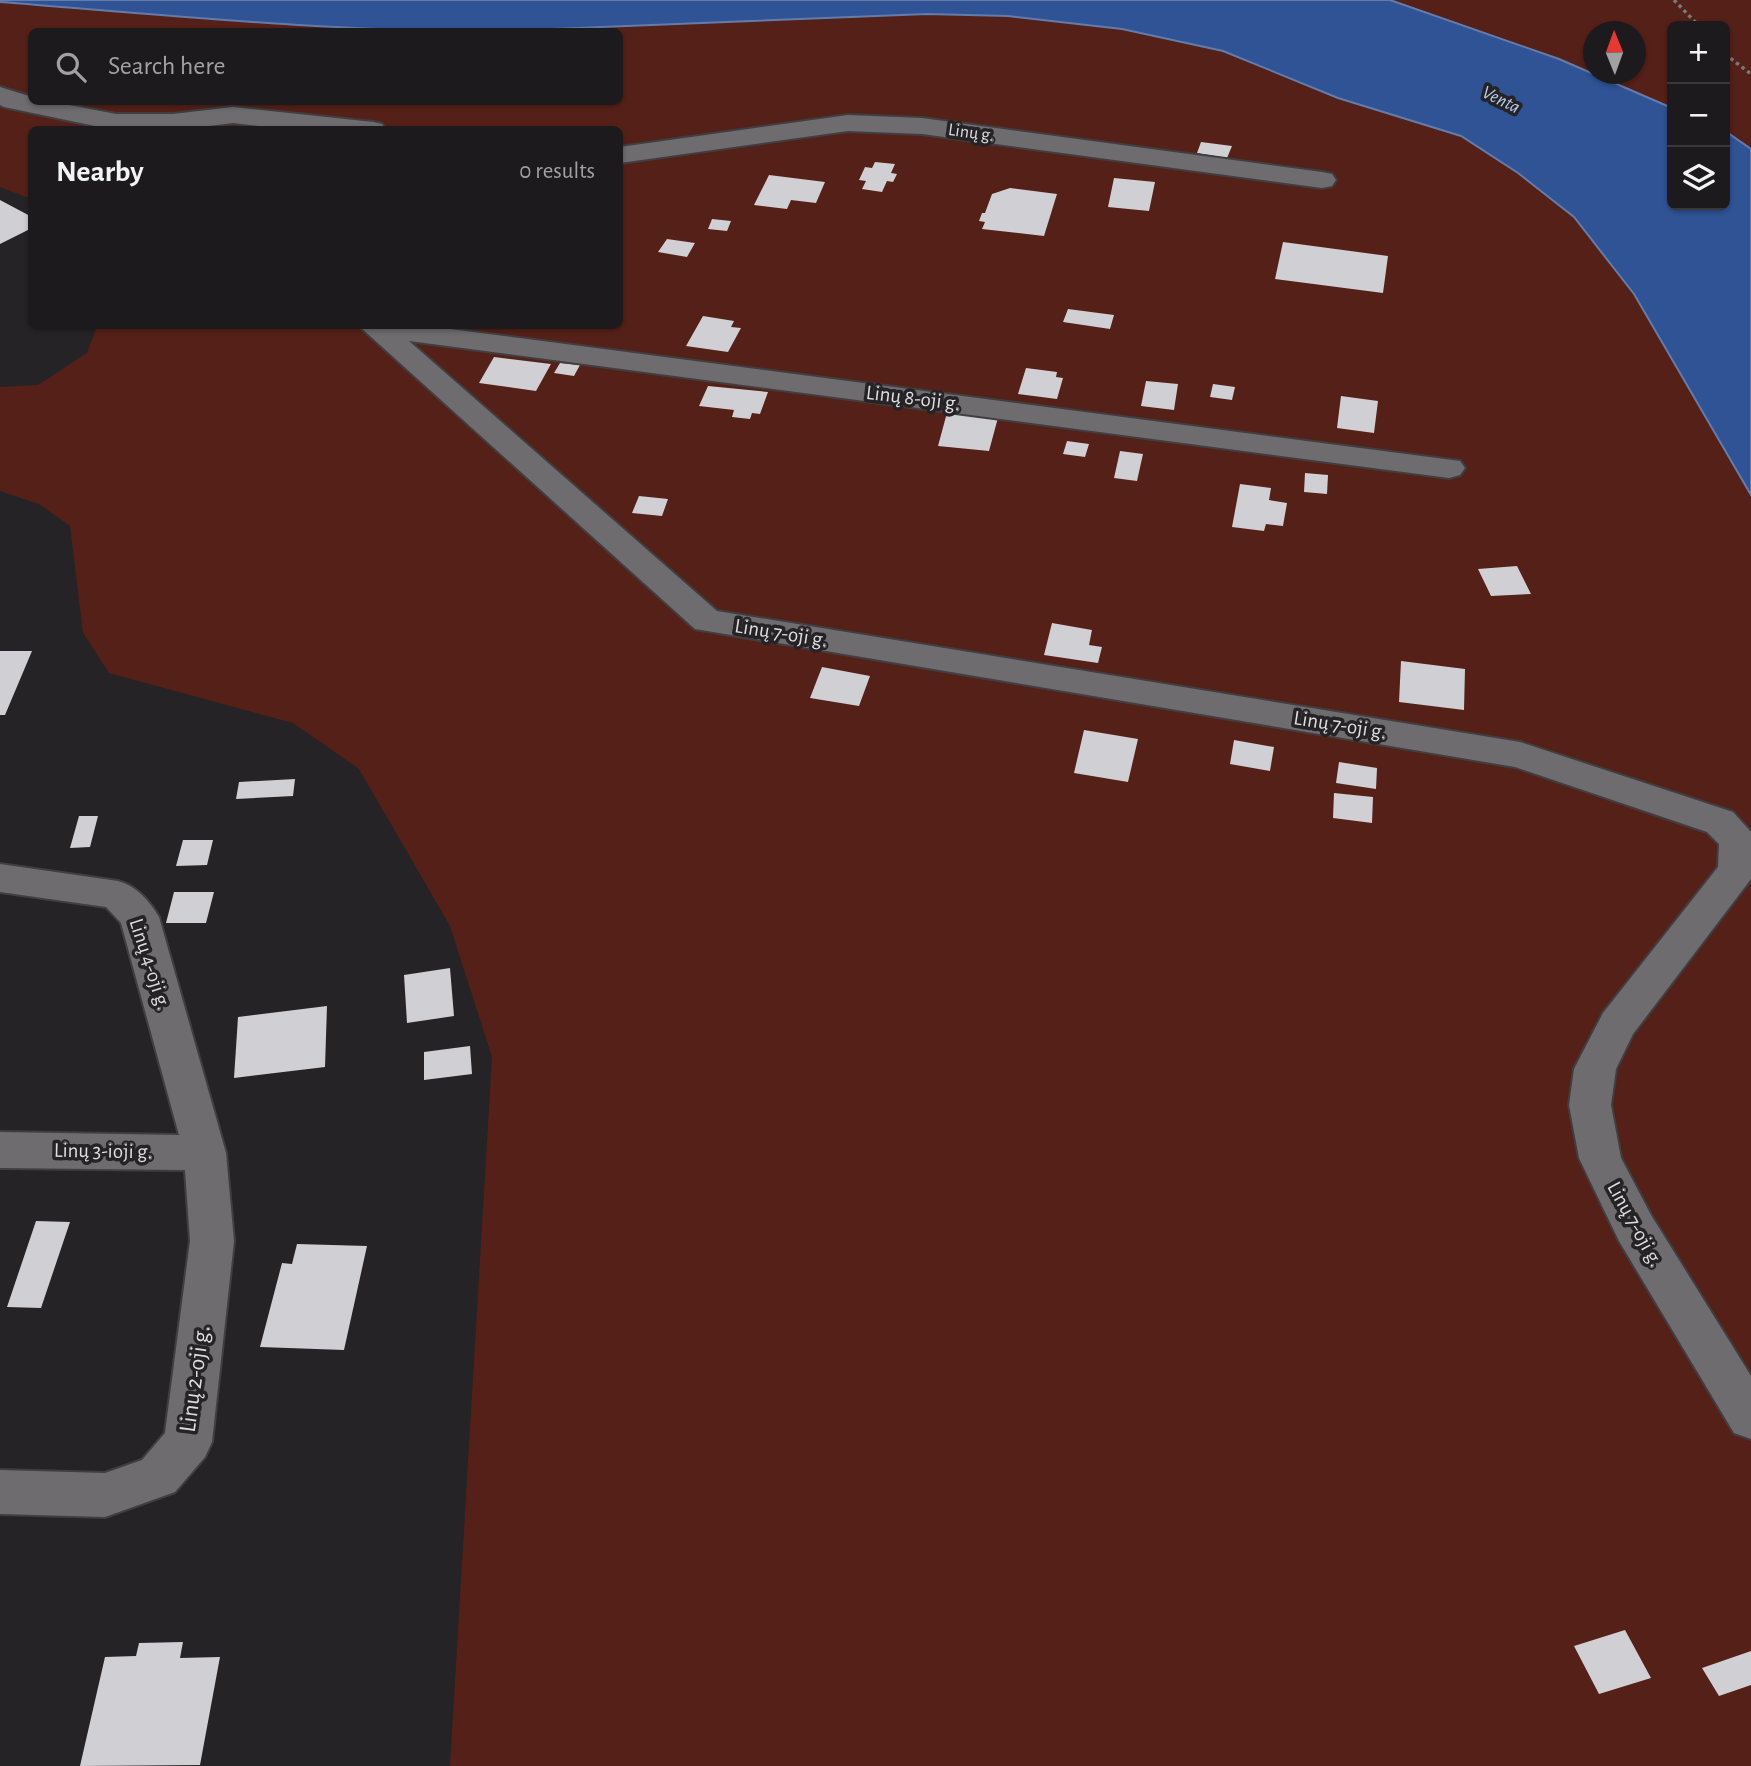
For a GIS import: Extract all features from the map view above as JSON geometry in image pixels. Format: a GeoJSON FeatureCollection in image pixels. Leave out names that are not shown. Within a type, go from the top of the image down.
{"type":"FeatureCollection","features":[{"type":"Feature","properties":{"kind":"street"},"geometry":{"type":"LineString","coordinates":[[0,95],[28,104]]}},
{"type":"Feature","properties":{"kind":"street"},"geometry":{"type":"LineString","coordinates":[[32,105],[116,122],[178,126],[233,115],[336,126]]}},
{"type":"Feature","properties":{"kind":"street","name":"Linų g."},"geometry":{"type":"LineString","coordinates":[[623,155],[848,123],[922,126],[1322,180]]}},
{"type":"Feature","properties":{"kind":"street","name":"Linų 7-oji g."},"geometry":{"type":"LineString","coordinates":[[377,329],[707,621],[1520,755],[1720,822],[1733,831],[1740,845],[1742,859],[1735,873],[1617,1024],[1595,1069],[1590,1105],[1600,1158],[1635,1228],[1751,1418]]}},
{"type":"Feature","properties":{"kind":"street","name":"Linų 8-oji g."},"geometry":{"type":"LineString","coordinates":[[390,329],[1449,468]]}},
{"type":"Feature","properties":{"kind":"street","name":"Linų 4-oji g."},"geometry":{"type":"LineString","coordinates":[[0,878],[118,895],[139,917],[205,1153]]}},
{"type":"Feature","properties":{"kind":"street","name":"Linų 3-ioji g."},"geometry":{"type":"LineString","coordinates":[[0,1150],[205,1153]]}},
{"type":"Feature","properties":{"kind":"street","name":"Linų 2-oji g."},"geometry":{"type":"LineString","coordinates":[[0,1492],[104,1495],[158,1476],[188,1442],[212,1241],[205,1153]]}},
{"type":"Feature","properties":{"kind":"path"},"geometry":{"type":"LineString","coordinates":[[1674,0],[1694,21]]}},
{"type":"Feature","properties":{"kind":"path"},"geometry":{"type":"LineString","coordinates":[[1730,58],[1751,74]]}},
{"type":"Feature","properties":{"kind":"shaded area"},"geometry":{"type":"Polygon","coordinates":[[[1390,0],[1751,0],[1751,149],[1730,134],[1730,21],[1667,21],[1667,106],[1617,84],[1646,84],[1646,21],[1583,21],[1583,69],[1390,0]]]}},
{"type":"Feature","properties":{"kind":"shaded area"},"geometry":{"type":"Polygon","coordinates":[[[0,2],[386,28],[28,28],[28,105],[623,105],[623,28],[575,28],[927,14],[1008,16],[1122,29],[1223,51],[1338,98],[1461,136],[1518,173],[1574,217],[1634,294],[1751,495],[1751,1766],[450,1766],[492,1057],[450,926],[359,769],[293,723],[109,673],[83,633],[70,526],[39,504],[0,491],[0,387],[38,385],[87,353],[96,329],[623,329],[623,126],[28,126],[28,198],[0,187],[0,2]]]}},
{"type":"Feature","properties":{"kind":"water","name":"Venta"},"geometry":{"type":"Polygon","coordinates":[[[0,0],[1390,0],[1583,69],[1583,84],[1617,84],[1667,106],[1667,210],[1730,210],[1730,134],[1751,149],[1751,495],[1634,294],[1574,217],[1518,173],[1461,136],[1338,98],[1223,51],[1122,29],[1008,16],[927,14],[575,28],[357,28],[250,22],[0,0]]]}},
{"type":"Feature","properties":{"kind":"building"},"geometry":{"type":"Polygon","coordinates":[[[1201,142],[1232,146],[1227,158],[1197,153],[1201,142]]]}},
{"type":"Feature","properties":{"kind":"building"},"geometry":{"type":"Polygon","coordinates":[[[875,162],[895,164],[891,173],[897,174],[893,182],[887,181],[882,192],[862,189],[866,181],[859,180],[865,167],[872,168],[875,162]]]}},
{"type":"Feature","properties":{"kind":"building"},"geometry":{"type":"Polygon","coordinates":[[[769,175],[825,182],[816,203],[791,200],[787,209],[754,205],[769,175]]]}},
{"type":"Feature","properties":{"kind":"building"},"geometry":{"type":"Polygon","coordinates":[[[1114,178],[1155,182],[1149,211],[1108,207],[1114,178]]]}},
{"type":"Feature","properties":{"kind":"building"},"geometry":{"type":"Polygon","coordinates":[[[1010,188],[1057,194],[1044,236],[982,229],[985,222],[979,221],[992,194],[1010,188]]]}},
{"type":"Feature","properties":{"kind":"building"},"geometry":{"type":"Polygon","coordinates":[[[0,200],[28,215],[28,230],[0,244],[0,200]]]}},
{"type":"Feature","properties":{"kind":"building"},"geometry":{"type":"Polygon","coordinates":[[[712,219],[731,221],[727,231],[708,229],[712,219]]]}},
{"type":"Feature","properties":{"kind":"building"},"geometry":{"type":"Polygon","coordinates":[[[667,239],[695,243],[687,257],[658,252],[667,239]]]}},
{"type":"Feature","properties":{"kind":"building"},"geometry":{"type":"Polygon","coordinates":[[[1283,242],[1388,256],[1383,293],[1275,279],[1283,242]]]}},
{"type":"Feature","properties":{"kind":"building"},"geometry":{"type":"Polygon","coordinates":[[[1068,309],[1114,315],[1110,329],[1063,322],[1068,309]]]}},
{"type":"Feature","properties":{"kind":"building"},"geometry":{"type":"Polygon","coordinates":[[[703,316],[734,321],[731,327],[741,328],[728,352],[686,346],[703,316]]]}},
{"type":"Feature","properties":{"kind":"building"},"geometry":{"type":"Polygon","coordinates":[[[494,357],[551,364],[536,391],[479,383],[494,357]]]}},
{"type":"Feature","properties":{"kind":"building"},"geometry":{"type":"Polygon","coordinates":[[[560,363],[580,365],[574,376],[554,373],[560,363]]]}},
{"type":"Feature","properties":{"kind":"building"},"geometry":{"type":"Polygon","coordinates":[[[1026,368],[1057,372],[1056,377],[1063,378],[1057,399],[1018,394],[1026,368]]]}},
{"type":"Feature","properties":{"kind":"building"},"geometry":{"type":"Polygon","coordinates":[[[1146,381],[1178,384],[1174,410],[1141,406],[1146,381]]]}},
{"type":"Feature","properties":{"kind":"building"},"geometry":{"type":"Polygon","coordinates":[[[1213,384],[1235,387],[1232,400],[1210,397],[1213,384]]]}},
{"type":"Feature","properties":{"kind":"building"},"geometry":{"type":"Polygon","coordinates":[[[708,386],[768,392],[760,414],[752,413],[750,419],[732,417],[734,410],[699,406],[708,386]]]}},
{"type":"Feature","properties":{"kind":"building"},"geometry":{"type":"Polygon","coordinates":[[[1341,396],[1378,401],[1374,433],[1337,428],[1341,396]]]}},
{"type":"Feature","properties":{"kind":"building"},"geometry":{"type":"Polygon","coordinates":[[[948,409],[999,414],[989,451],[938,446],[948,409]]]}},
{"type":"Feature","properties":{"kind":"building"},"geometry":{"type":"Polygon","coordinates":[[[1067,441],[1089,444],[1085,457],[1063,454],[1067,441]]]}},
{"type":"Feature","properties":{"kind":"building"},"geometry":{"type":"Polygon","coordinates":[[[1120,451],[1143,454],[1137,481],[1114,478],[1120,451]]]}},
{"type":"Feature","properties":{"kind":"building"},"geometry":{"type":"Polygon","coordinates":[[[1305,473],[1328,475],[1327,494],[1304,492],[1305,473]]]}},
{"type":"Feature","properties":{"kind":"building"},"geometry":{"type":"Polygon","coordinates":[[[1240,484],[1271,488],[1269,500],[1287,503],[1283,526],[1266,524],[1264,531],[1232,527],[1240,484]]]}},
{"type":"Feature","properties":{"kind":"building"},"geometry":{"type":"Polygon","coordinates":[[[639,496],[668,499],[662,516],[632,513],[639,496]]]}},
{"type":"Feature","properties":{"kind":"building"},"geometry":{"type":"Polygon","coordinates":[[[1517,566],[1531,594],[1491,596],[1478,569],[1517,566]]]}},
{"type":"Feature","properties":{"kind":"building"},"geometry":{"type":"Polygon","coordinates":[[[1052,623],[1092,630],[1089,645],[1102,647],[1098,663],[1044,655],[1052,623]]]}},
{"type":"Feature","properties":{"kind":"building"},"geometry":{"type":"Polygon","coordinates":[[[0,651],[32,651],[5,715],[0,715],[0,651]]]}},
{"type":"Feature","properties":{"kind":"building"},"geometry":{"type":"Polygon","coordinates":[[[1401,661],[1465,669],[1464,710],[1399,702],[1401,661]]]}},
{"type":"Feature","properties":{"kind":"building"},"geometry":{"type":"Polygon","coordinates":[[[822,667],[870,676],[859,706],[810,698],[822,667]]]}},
{"type":"Feature","properties":{"kind":"building"},"geometry":{"type":"Polygon","coordinates":[[[1084,730],[1138,739],[1128,782],[1074,773],[1084,730]]]}},
{"type":"Feature","properties":{"kind":"building"},"geometry":{"type":"Polygon","coordinates":[[[1234,740],[1274,747],[1270,771],[1230,764],[1234,740]]]}},
{"type":"Feature","properties":{"kind":"building"},"geometry":{"type":"Polygon","coordinates":[[[1339,762],[1377,768],[1376,789],[1336,783],[1339,762]]]}},
{"type":"Feature","properties":{"kind":"building"},"geometry":{"type":"Polygon","coordinates":[[[295,779],[293,796],[236,799],[239,782],[295,779]]]}},
{"type":"Feature","properties":{"kind":"building"},"geometry":{"type":"Polygon","coordinates":[[[1334,793],[1373,797],[1372,823],[1333,818],[1334,793]]]}},
{"type":"Feature","properties":{"kind":"building"},"geometry":{"type":"Polygon","coordinates":[[[79,816],[98,816],[90,847],[70,848],[79,816]]]}},
{"type":"Feature","properties":{"kind":"building"},"geometry":{"type":"Polygon","coordinates":[[[183,840],[213,840],[207,865],[176,866],[183,840]]]}},
{"type":"Feature","properties":{"kind":"building"},"geometry":{"type":"Polygon","coordinates":[[[174,892],[214,892],[206,923],[166,923],[174,892]]]}},
{"type":"Feature","properties":{"kind":"building"},"geometry":{"type":"Polygon","coordinates":[[[450,968],[454,1016],[407,1023],[404,975],[450,968]]]}},
{"type":"Feature","properties":{"kind":"building"},"geometry":{"type":"Polygon","coordinates":[[[327,1006],[325,1067],[234,1078],[238,1017],[327,1006]]]}},
{"type":"Feature","properties":{"kind":"building"},"geometry":{"type":"Polygon","coordinates":[[[470,1046],[472,1074],[424,1080],[424,1052],[470,1046]]]}},
{"type":"Feature","properties":{"kind":"building"},"geometry":{"type":"Polygon","coordinates":[[[36,1221],[70,1222],[41,1308],[7,1307],[36,1221]]]}},
{"type":"Feature","properties":{"kind":"building"},"geometry":{"type":"Polygon","coordinates":[[[297,1244],[367,1246],[344,1350],[260,1347],[282,1263],[292,1264],[297,1244]]]}},
{"type":"Feature","properties":{"kind":"building"},"geometry":{"type":"Polygon","coordinates":[[[1625,1630],[1651,1678],[1599,1694],[1574,1646],[1625,1630]]]}},
{"type":"Feature","properties":{"kind":"building"},"geometry":{"type":"Polygon","coordinates":[[[183,1642],[180,1658],[220,1657],[200,1765],[80,1766],[105,1657],[136,1656],[139,1643],[183,1642]]]}},
{"type":"Feature","properties":{"kind":"building"},"geometry":{"type":"Polygon","coordinates":[[[1751,1651],[1751,1685],[1719,1696],[1702,1668],[1751,1651]]]}}]}
